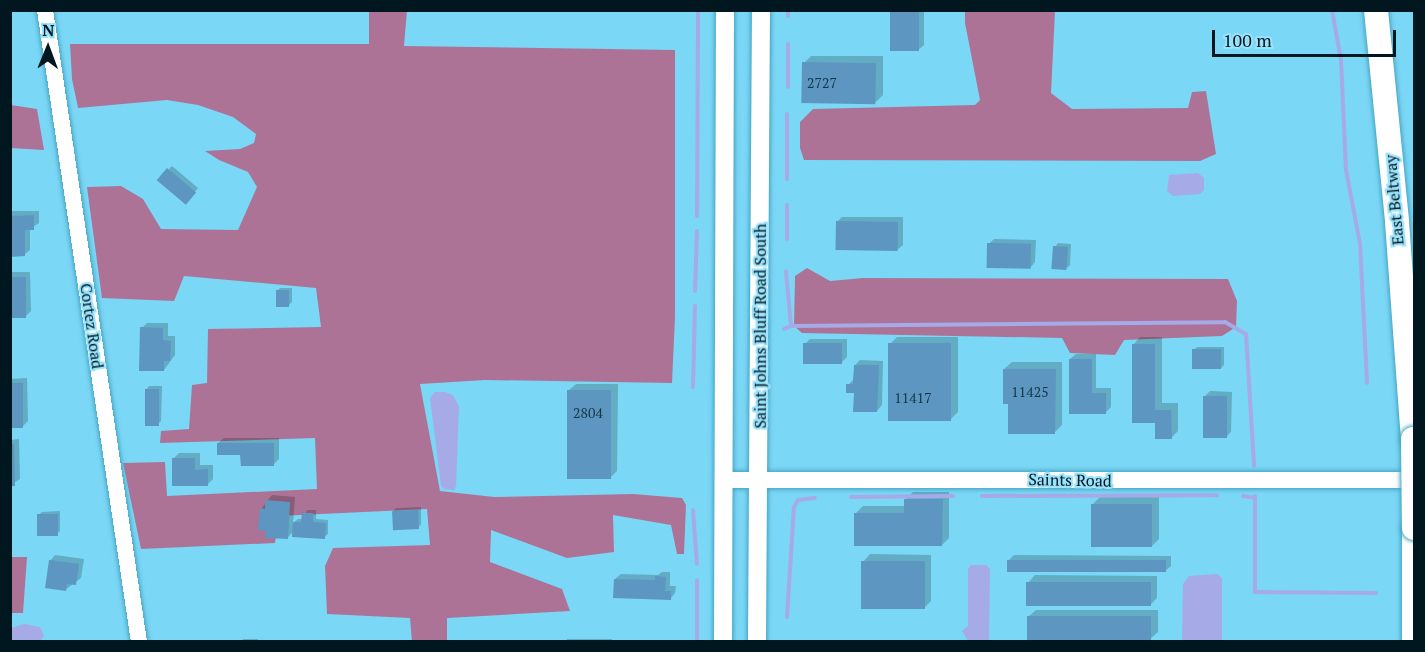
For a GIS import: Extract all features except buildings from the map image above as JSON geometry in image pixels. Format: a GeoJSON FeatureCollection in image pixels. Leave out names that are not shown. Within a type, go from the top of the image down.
{"type":"FeatureCollection","features":[{"type":"Feature","properties":{"kind":"highway","name":"East Beltway"},"geometry":{"type":"LineString","coordinates":[[1376,10],[1397,222],[1413,439],[1414,642]]}},
{"type":"Feature","properties":{"kind":"main road"},"geometry":{"type":"LineString","coordinates":[[723,642],[725,10]]}},
{"type":"Feature","properties":{"kind":"main road","name":"Saint Johns Bluff Road South"},"geometry":{"type":"LineString","coordinates":[[757,642],[761,10]]}},
{"type":"Feature","properties":{"kind":"street","name":"Cortez Road"},"geometry":{"type":"LineString","coordinates":[[45,10],[139,642]]}},
{"type":"Feature","properties":{"kind":"street","name":"Saints Road"},"geometry":{"type":"LineString","coordinates":[[725,480],[1414,480]]}},
{"type":"Feature","properties":{"kind":"shaded area"},"geometry":{"type":"Polygon","coordinates":[[[407,10],[404,46],[675,50],[675,317],[672,383],[485,380],[420,384],[440,491],[494,497],[633,494],[682,498],[686,505],[684,554],[677,554],[671,525],[613,515],[614,552],[567,558],[491,530],[490,562],[562,589],[570,611],[447,618],[447,641],[412,642],[410,618],[327,614],[325,566],[333,548],[430,545],[427,509],[279,516],[275,543],[141,549],[123,463],[165,462],[167,496],[317,489],[315,438],[160,443],[161,431],[189,429],[192,385],[207,383],[208,329],[321,327],[316,288],[184,276],[174,301],[102,298],[87,187],[121,186],[143,199],[161,229],[238,230],[257,187],[248,172],[219,160],[205,151],[240,149],[254,143],[256,134],[233,117],[198,105],[167,100],[78,108],[72,79],[70,44],[369,44],[369,11],[407,10]]]}},
{"type":"Feature","properties":{"kind":"shaded area"},"geometry":{"type":"Polygon","coordinates":[[[965,11],[1055,11],[1051,93],[1072,109],[1188,108],[1192,92],[1206,91],[1216,154],[1200,161],[804,160],[800,148],[800,122],[813,109],[975,105],[980,100],[965,23],[965,11]]]}},
{"type":"Feature","properties":{"kind":"shaded area"},"geometry":{"type":"Polygon","coordinates":[[[11,105],[37,109],[44,150],[11,148],[11,105]]]}},
{"type":"Feature","properties":{"kind":"shaded area"},"geometry":{"type":"Polygon","coordinates":[[[807,268],[830,281],[863,278],[1228,279],[1237,301],[1236,327],[1222,336],[1124,340],[1115,355],[1070,353],[1062,338],[802,333],[794,326],[795,276],[807,268]]]}},
{"type":"Feature","properties":{"kind":"shaded area"},"geometry":{"type":"Polygon","coordinates":[[[10,557],[27,557],[23,613],[11,613],[10,557]]]}},
{"type":"Feature","properties":{"kind":"water"},"geometry":{"type":"Polygon","coordinates":[[[1198,173],[1204,178],[1204,190],[1200,194],[1173,196],[1167,191],[1169,175],[1198,173]]]}},
{"type":"Feature","properties":{"kind":"water"},"geometry":{"type":"Polygon","coordinates":[[[435,392],[453,395],[459,406],[454,490],[444,489],[441,486],[430,398],[435,392]]]}},
{"type":"Feature","properties":{"kind":"water"},"geometry":{"type":"Polygon","coordinates":[[[971,565],[986,565],[990,569],[989,641],[968,641],[962,631],[968,626],[968,569],[971,565]]]}},
{"type":"Feature","properties":{"kind":"water"},"geometry":{"type":"Polygon","coordinates":[[[1217,574],[1222,578],[1222,641],[1182,641],[1183,584],[1189,576],[1217,574]]]}},
{"type":"Feature","properties":{"kind":"water"},"geometry":{"type":"Polygon","coordinates":[[[24,624],[40,627],[44,636],[40,641],[11,641],[11,628],[24,624]]]}},
{"type":"Feature","properties":{"kind":"waterway"},"geometry":{"type":"LineString","coordinates":[[697,216],[698,10]]}},
{"type":"Feature","properties":{"kind":"waterway"},"geometry":{"type":"LineString","coordinates":[[788,10],[788,16]]}},
{"type":"Feature","properties":{"kind":"waterway"},"geometry":{"type":"LineString","coordinates":[[1332,10],[1341,60],[1346,170],[1360,244],[1367,383]]}},
{"type":"Feature","properties":{"kind":"waterway"},"geometry":{"type":"LineString","coordinates":[[788,44],[788,87]]}},
{"type":"Feature","properties":{"kind":"waterway"},"geometry":{"type":"LineString","coordinates":[[787,114],[787,179]]}},
{"type":"Feature","properties":{"kind":"waterway"},"geometry":{"type":"LineString","coordinates":[[787,205],[787,239]]}},
{"type":"Feature","properties":{"kind":"waterway"},"geometry":{"type":"LineString","coordinates":[[695,291],[697,231]]}},
{"type":"Feature","properties":{"kind":"waterway"},"geometry":{"type":"LineString","coordinates":[[784,329],[791,326],[786,271]]}},
{"type":"Feature","properties":{"kind":"waterway"},"geometry":{"type":"LineString","coordinates":[[693,387],[695,306]]}},
{"type":"Feature","properties":{"kind":"waterway"},"geometry":{"type":"LineString","coordinates":[[791,326],[1225,322],[1246,334],[1254,466]]}},
{"type":"Feature","properties":{"kind":"waterway"},"geometry":{"type":"LineString","coordinates":[[982,496],[1217,495]]}},
{"type":"Feature","properties":{"kind":"waterway"},"geometry":{"type":"LineString","coordinates":[[851,497],[953,496]]}},
{"type":"Feature","properties":{"kind":"waterway"},"geometry":{"type":"LineString","coordinates":[[1243,496],[1255,498]]}},
{"type":"Feature","properties":{"kind":"waterway"},"geometry":{"type":"LineString","coordinates":[[1255,496],[1255,592],[1376,593]]}},
{"type":"Feature","properties":{"kind":"waterway"},"geometry":{"type":"LineString","coordinates":[[787,617],[794,507],[798,500],[815,498]]}},
{"type":"Feature","properties":{"kind":"waterway"},"geometry":{"type":"LineString","coordinates":[[693,510],[697,564]]}},
{"type":"Feature","properties":{"kind":"waterway"},"geometry":{"type":"LineString","coordinates":[[697,580],[697,642]]}}]}
